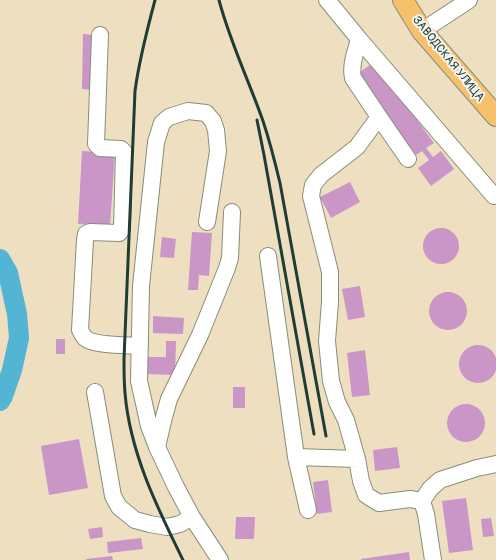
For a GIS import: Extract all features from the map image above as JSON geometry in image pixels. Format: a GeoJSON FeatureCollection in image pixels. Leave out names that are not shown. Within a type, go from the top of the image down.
{"type":"FeatureCollection","features":[{"type":"Feature","properties":{"kind":"main road","name":"ЗАВОДСКАЯ УЛИЦА"},"geometry":{"type":"LineString","coordinates":[[403,0],[422,30],[496,116]]}},
{"type":"Feature","properties":{"kind":"lane"},"geometry":{"type":"LineString","coordinates":[[327,0],[494,196]]}},
{"type":"Feature","properties":{"kind":"lane"},"geometry":{"type":"LineString","coordinates":[[422,30],[469,0]]}},
{"type":"Feature","properties":{"kind":"lane"},"geometry":{"type":"LineString","coordinates":[[100,35],[96,144],[100,148],[122,149],[124,152],[122,229],[119,233],[90,232],[86,234],[80,330],[85,338],[92,342],[140,346]]}},
{"type":"Feature","properties":{"kind":"lane"},"geometry":{"type":"LineString","coordinates":[[359,38],[352,64],[353,78],[408,158]]}},
{"type":"Feature","properties":{"kind":"lane"},"geometry":{"type":"LineString","coordinates":[[207,222],[218,151],[216,130],[213,121],[206,113],[188,111],[169,117],[162,124],[156,142],[141,286],[139,381],[149,426],[157,447],[192,517],[220,560]]}},
{"type":"Feature","properties":{"kind":"lane"},"geometry":{"type":"LineString","coordinates":[[379,117],[356,147],[321,175],[313,184],[311,196],[330,272],[330,302],[327,341],[331,380],[337,402],[346,420],[366,495],[379,503],[410,499],[422,501]]}},
{"type":"Feature","properties":{"kind":"lane"},"geometry":{"type":"LineString","coordinates":[[157,447],[169,399],[200,335],[227,268],[230,258],[232,212]]}},
{"type":"Feature","properties":{"kind":"lane"},"geometry":{"type":"LineString","coordinates":[[268,256],[296,457],[308,510]]}},
{"type":"Feature","properties":{"kind":"lane"},"geometry":{"type":"LineString","coordinates":[[95,392],[113,496],[119,507],[135,520],[167,527],[180,524],[192,517]]}},
{"type":"Feature","properties":{"kind":"lane"},"geometry":{"type":"LineString","coordinates":[[296,457],[357,459]]}},
{"type":"Feature","properties":{"kind":"lane"},"geometry":{"type":"LineString","coordinates":[[422,501],[430,489],[440,480],[477,468],[496,464]]}},
{"type":"Feature","properties":{"kind":"lane"},"geometry":{"type":"LineString","coordinates":[[422,501],[426,514],[433,560]]}},
{"type":"Feature","properties":{"kind":"building"},"geometry":{"type":"Polygon","coordinates":[[[83,34],[94,35],[92,90],[82,89],[83,34]]]}},
{"type":"Feature","properties":{"kind":"building"},"geometry":{"type":"Polygon","coordinates":[[[374,62],[434,143],[426,148],[433,157],[441,151],[454,169],[431,186],[418,168],[429,160],[422,151],[416,155],[357,74],[374,62]]]}},
{"type":"Feature","properties":{"kind":"building"},"geometry":{"type":"Polygon","coordinates":[[[82,151],[115,153],[110,226],[78,224],[82,151]]]}},
{"type":"Feature","properties":{"kind":"building"},"geometry":{"type":"Polygon","coordinates":[[[350,182],[360,202],[331,218],[320,197],[350,182]]]}},
{"type":"Feature","properties":{"kind":"building"},"geometry":{"type":"Polygon","coordinates":[[[444,228],[454,233],[458,239],[458,253],[454,259],[448,263],[438,264],[428,259],[424,253],[423,243],[428,233],[434,229],[444,228]]]}},
{"type":"Feature","properties":{"kind":"building"},"geometry":{"type":"Polygon","coordinates":[[[192,232],[212,233],[209,276],[199,275],[198,290],[188,290],[192,232]]]}},
{"type":"Feature","properties":{"kind":"building"},"geometry":{"type":"Polygon","coordinates":[[[162,237],[176,239],[174,258],[160,257],[162,237]]]}},
{"type":"Feature","properties":{"kind":"building"},"geometry":{"type":"Polygon","coordinates":[[[360,286],[365,317],[348,320],[342,289],[360,286]]]}},
{"type":"Feature","properties":{"kind":"building"},"geometry":{"type":"Polygon","coordinates":[[[448,292],[461,298],[467,311],[461,324],[448,330],[435,324],[429,311],[435,298],[448,292]]]}},
{"type":"Feature","properties":{"kind":"building"},"geometry":{"type":"Polygon","coordinates":[[[153,316],[184,318],[183,334],[153,333],[153,316]]]}},
{"type":"Feature","properties":{"kind":"building"},"geometry":{"type":"Polygon","coordinates":[[[56,339],[65,339],[65,354],[56,354],[56,339]]]}},
{"type":"Feature","properties":{"kind":"building"},"geometry":{"type":"Polygon","coordinates":[[[166,341],[176,341],[175,375],[143,374],[144,357],[166,357],[166,341]]]}},
{"type":"Feature","properties":{"kind":"building"},"geometry":{"type":"Polygon","coordinates":[[[474,345],[482,345],[494,354],[497,364],[494,374],[488,380],[482,383],[474,383],[462,374],[459,368],[459,360],[468,348],[474,345]]]}},
{"type":"Feature","properties":{"kind":"building"},"geometry":{"type":"Polygon","coordinates":[[[365,350],[370,395],[352,397],[347,353],[365,350]]]}},
{"type":"Feature","properties":{"kind":"building"},"geometry":{"type":"Polygon","coordinates":[[[233,387],[245,387],[245,408],[233,408],[233,387]]]}},
{"type":"Feature","properties":{"kind":"building"},"geometry":{"type":"Polygon","coordinates":[[[462,404],[470,404],[477,407],[482,412],[485,423],[482,434],[477,439],[470,442],[462,442],[455,439],[450,434],[447,427],[447,419],[450,412],[455,407],[462,404]]]}},
{"type":"Feature","properties":{"kind":"building"},"geometry":{"type":"Polygon","coordinates":[[[79,439],[88,488],[49,495],[41,446],[79,439]]]}},
{"type":"Feature","properties":{"kind":"building"},"geometry":{"type":"Polygon","coordinates":[[[397,447],[400,468],[375,471],[373,450],[397,447]]]}},
{"type":"Feature","properties":{"kind":"building"},"geometry":{"type":"Polygon","coordinates":[[[328,480],[332,512],[317,514],[313,482],[328,480]]]}},
{"type":"Feature","properties":{"kind":"building"},"geometry":{"type":"Polygon","coordinates":[[[466,498],[473,550],[449,553],[442,501],[466,498]]]}},
{"type":"Feature","properties":{"kind":"building"},"geometry":{"type":"Polygon","coordinates":[[[236,517],[255,517],[254,539],[235,539],[236,517]]]}},
{"type":"Feature","properties":{"kind":"building"},"geometry":{"type":"Polygon","coordinates":[[[491,518],[494,536],[483,537],[481,519],[491,518]]]}},
{"type":"Feature","properties":{"kind":"building"},"geometry":{"type":"Polygon","coordinates":[[[102,527],[103,537],[90,539],[88,529],[102,527]]]}},
{"type":"Feature","properties":{"kind":"building"},"geometry":{"type":"Polygon","coordinates":[[[141,538],[143,549],[108,553],[107,542],[141,538]]]}},
{"type":"Feature","properties":{"kind":"building"},"geometry":{"type":"Polygon","coordinates":[[[409,552],[410,560],[361,560],[361,559],[409,552]]]}},
{"type":"Feature","properties":{"kind":"building"},"geometry":{"type":"Polygon","coordinates":[[[112,556],[113,560],[86,560],[86,559],[112,556]]]}},
{"type":"Feature","properties":{"kind":"waterway"},"geometry":{"type":"LineString","coordinates":[[0,259],[8,273],[17,314],[19,338],[12,370],[0,401]]}},
{"type":"Feature","properties":{"kind":"railway"},"geometry":{"type":"LineString","coordinates":[[155,0],[141,56],[135,91],[124,385],[133,437],[146,479],[183,560]]}},
{"type":"Feature","properties":{"kind":"railway"},"geometry":{"type":"LineString","coordinates":[[219,0],[234,46],[258,106],[280,183],[326,436]]}},
{"type":"Feature","properties":{"kind":"railway"},"geometry":{"type":"LineString","coordinates":[[257,120],[314,434]]}}]}
